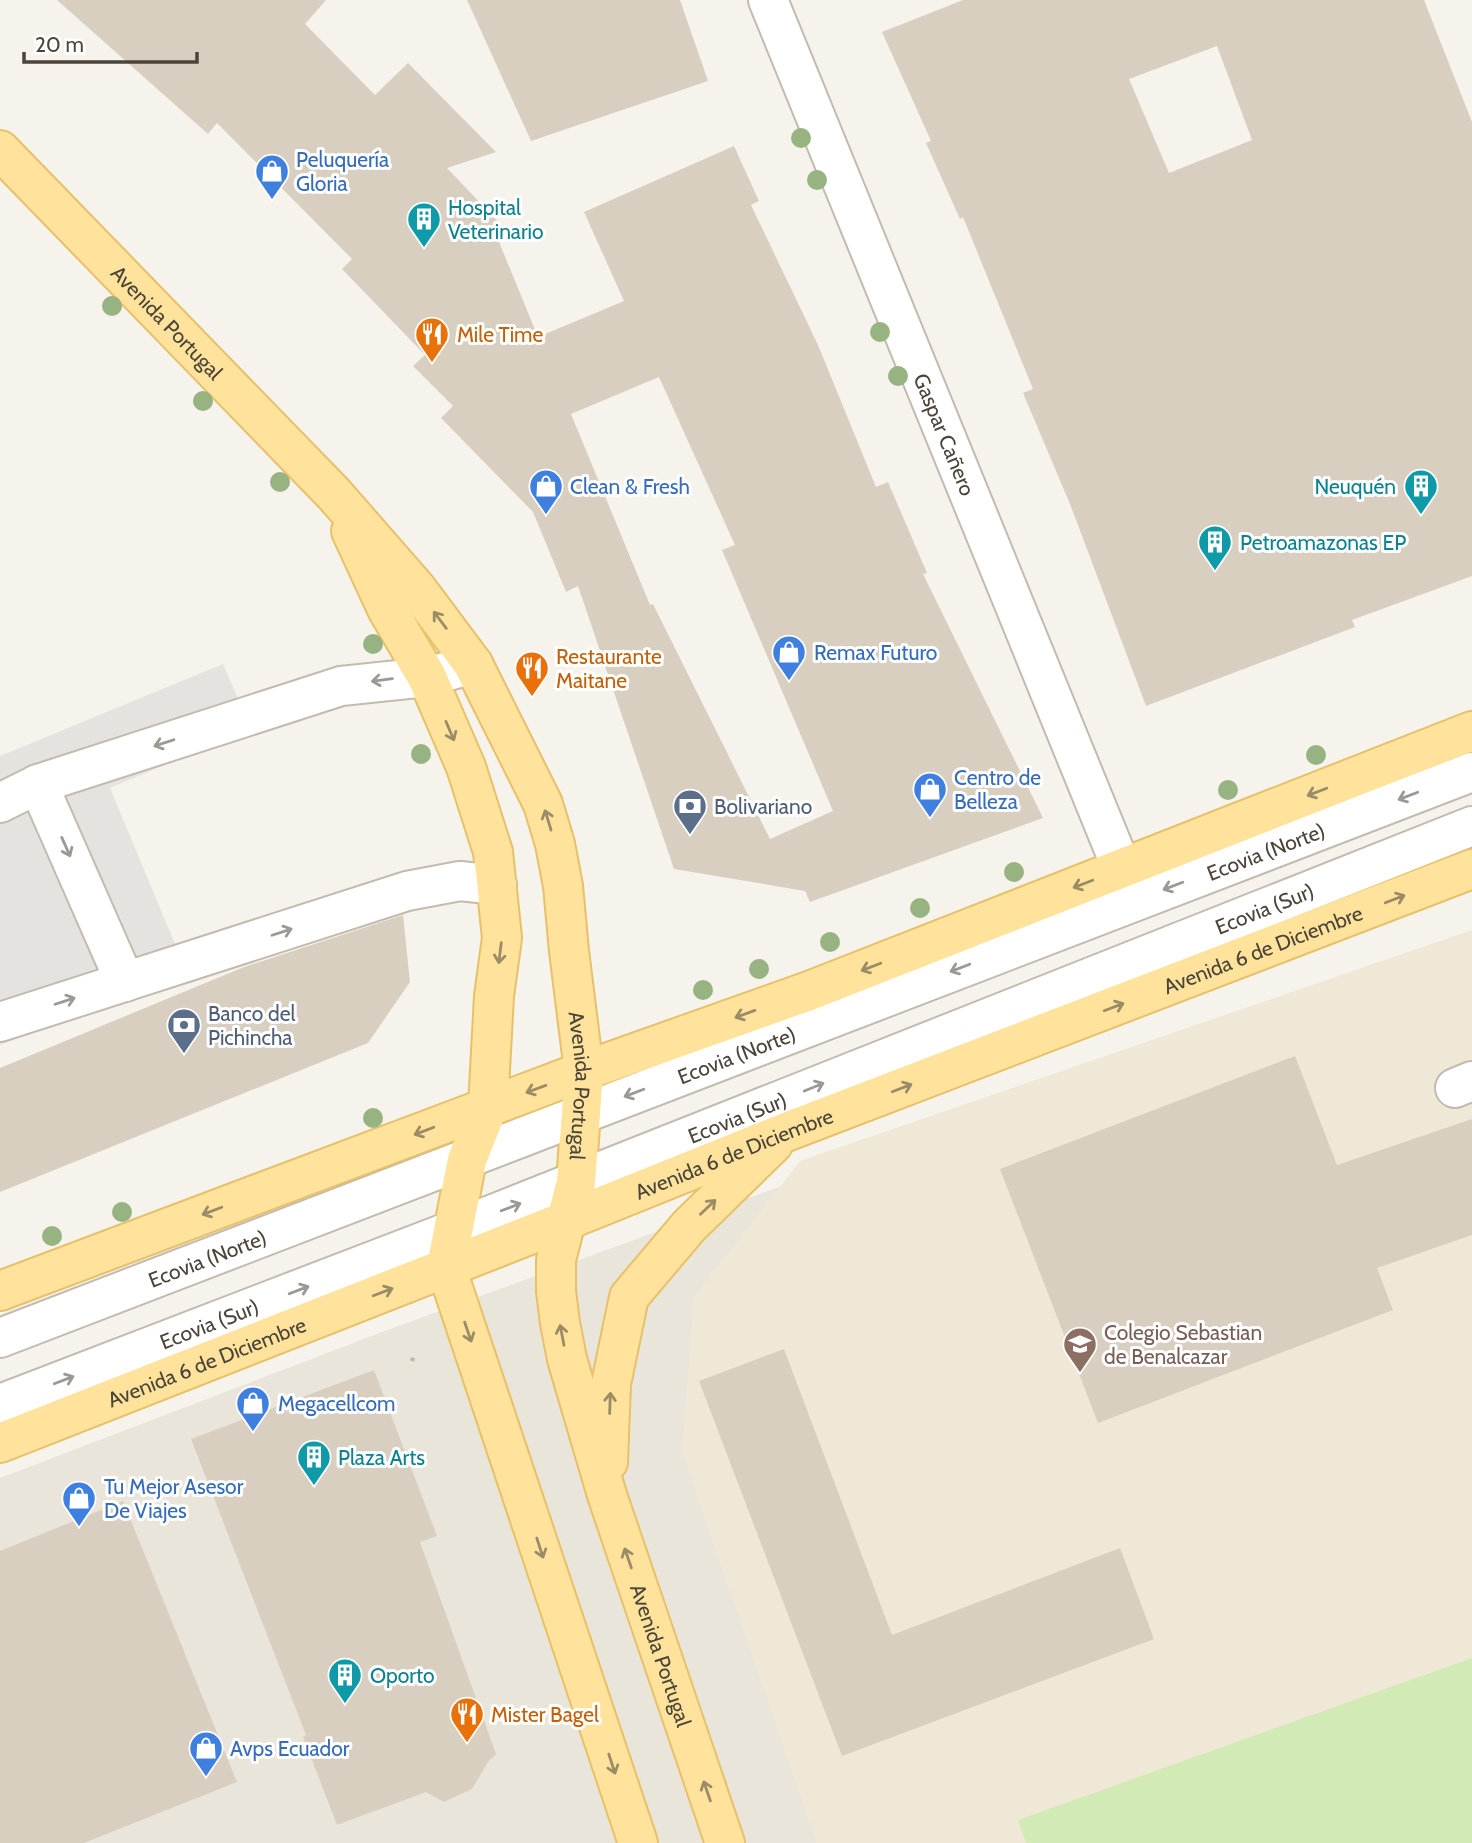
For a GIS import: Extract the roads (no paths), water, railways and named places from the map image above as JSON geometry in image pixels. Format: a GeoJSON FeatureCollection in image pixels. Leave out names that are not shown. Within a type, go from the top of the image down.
{"type":"FeatureCollection","features":[{"type":"Feature","properties":{"kind":"main road","name":"Avenida Portugal"},"geometry":{"type":"LineString","coordinates":[[0,150],[334,494],[417,589],[473,664],[543,804],[555,844],[563,886],[584,1071],[576,1182],[556,1260],[560,1322],[567,1359],[607,1495],[725,1843]]}},
{"type":"Feature","properties":{"kind":"main road","name":"Avenida Portugal"},"geometry":{"type":"LineString","coordinates":[[334,494],[387,609],[426,677],[466,767],[494,852],[502,938],[494,996],[488,1107],[467,1160],[446,1268],[638,1843]]}},
{"type":"Feature","properties":{"kind":"main road"},"geometry":{"type":"LineString","coordinates":[[0,1291],[584,1071],[809,991],[1472,731]]}},
{"type":"Feature","properties":{"kind":"main road","name":"Avenida 6 de Diciembre"},"geometry":{"type":"LineString","coordinates":[[0,1443],[786,1132],[1472,869]]}},
{"type":"Feature","properties":{"kind":"main road"},"geometry":{"type":"LineString","coordinates":[[607,1495],[611,1384],[628,1297],[689,1226],[786,1132]]}},
{"type":"Feature","properties":{"kind":"street","name":"Gaspar Cañero"},"geometry":{"type":"LineString","coordinates":[[768,0],[1122,869]]}},
{"type":"Feature","properties":{"kind":"street"},"geometry":{"type":"LineString","coordinates":[[0,803],[38,784],[341,685],[426,677],[473,664]]}},
{"type":"Feature","properties":{"kind":"street","name":"Ecovia (Norte)"},"geometry":{"type":"LineString","coordinates":[[0,1338],[1472,772]]}},
{"type":"Feature","properties":{"kind":"street"},"geometry":{"type":"LineString","coordinates":[[38,784],[125,982]]}},
{"type":"Feature","properties":{"kind":"street","name":"Ecovia (Sur)"},"geometry":{"type":"LineString","coordinates":[[0,1404],[576,1182],[1472,826]]}},
{"type":"Feature","properties":{"kind":"street"},"geometry":{"type":"LineString","coordinates":[[0,1022],[407,891],[460,881],[498,885]]}},
{"type":"Feature","properties":{"kind":"place","name":"Peluquería Gloria"},"geometry":{"type":"Point","coordinates":[272,201]}},
{"type":"Feature","properties":{"kind":"place","name":"Hospital Veterinario"},"geometry":{"type":"Point","coordinates":[424,249]}},
{"type":"Feature","properties":{"kind":"place","name":"Mile Time"},"geometry":{"type":"Point","coordinates":[432,364]}},
{"type":"Feature","properties":{"kind":"place","name":"Clean & Fresh"},"geometry":{"type":"Point","coordinates":[546,516]}},
{"type":"Feature","properties":{"kind":"place","name":"Neuquén"},"geometry":{"type":"Point","coordinates":[1421,516]}},
{"type":"Feature","properties":{"kind":"place","name":"Petroamazonas EP"},"geometry":{"type":"Point","coordinates":[1215,572]}},
{"type":"Feature","properties":{"kind":"place","name":"Remax Futuro"},"geometry":{"type":"Point","coordinates":[789,682]}},
{"type":"Feature","properties":{"kind":"place","name":"Restaurante Maitane"},"geometry":{"type":"Point","coordinates":[532,698]}},
{"type":"Feature","properties":{"kind":"place","name":"Centro de Belleza"},"geometry":{"type":"Point","coordinates":[930,819]}},
{"type":"Feature","properties":{"kind":"place","name":"Bolivariano"},"geometry":{"type":"Point","coordinates":[690,836]}},
{"type":"Feature","properties":{"kind":"place","name":"Banco del Pichincha"},"geometry":{"type":"Point","coordinates":[184,1055]}},
{"type":"Feature","properties":{"kind":"place","name":"Colegio Sebastian de Benalcazar"},"geometry":{"type":"Point","coordinates":[1080,1374]}},
{"type":"Feature","properties":{"kind":"place","name":"Megacellcom"},"geometry":{"type":"Point","coordinates":[253,1433]}},
{"type":"Feature","properties":{"kind":"place","name":"Plaza Arts"},"geometry":{"type":"Point","coordinates":[314,1487]}},
{"type":"Feature","properties":{"kind":"place","name":"Tu Mejor Asesor De Viajes"},"geometry":{"type":"Point","coordinates":[79,1528]}},
{"type":"Feature","properties":{"kind":"place","name":"Oporto"},"geometry":{"type":"Point","coordinates":[345,1705]}},
{"type":"Feature","properties":{"kind":"place","name":"Mister Bagel"},"geometry":{"type":"Point","coordinates":[467,1744]}},
{"type":"Feature","properties":{"kind":"place","name":"Avps Ecuador"},"geometry":{"type":"Point","coordinates":[206,1778]}}]}
